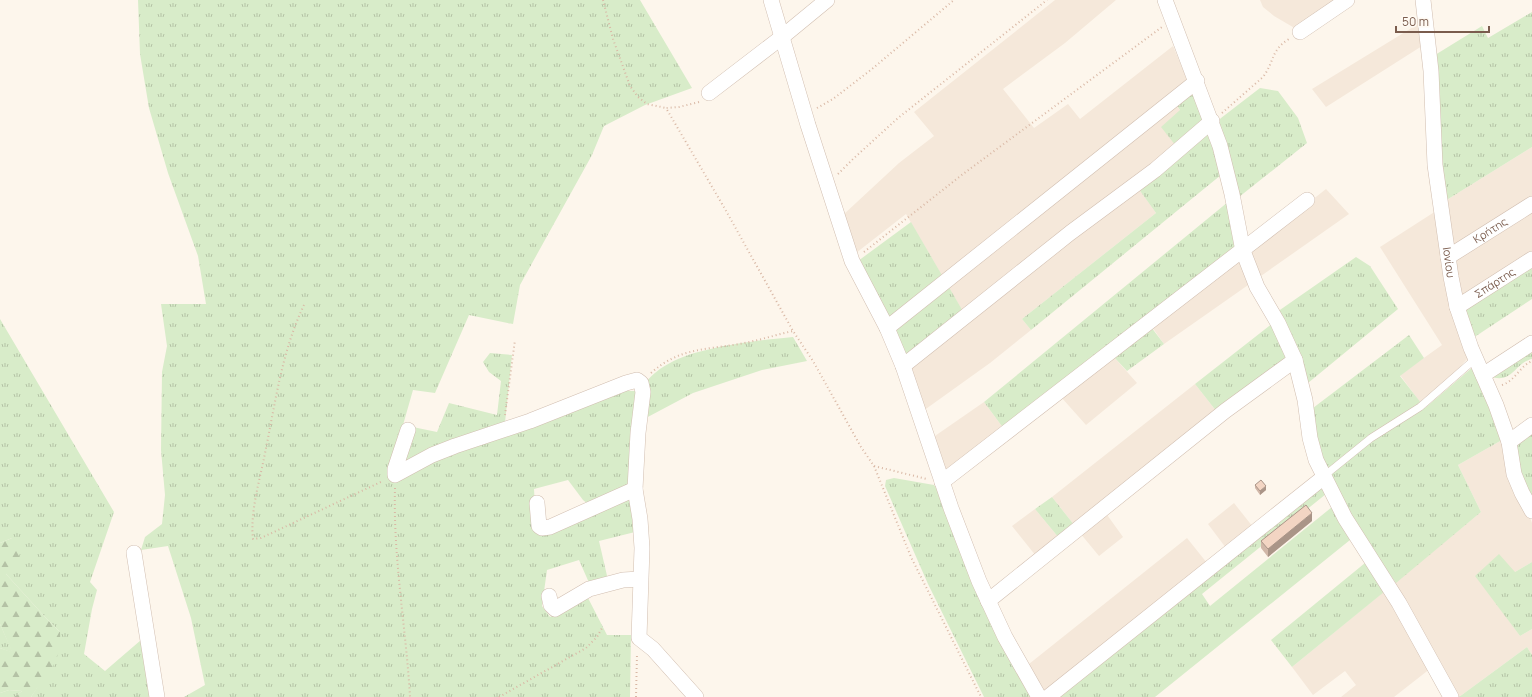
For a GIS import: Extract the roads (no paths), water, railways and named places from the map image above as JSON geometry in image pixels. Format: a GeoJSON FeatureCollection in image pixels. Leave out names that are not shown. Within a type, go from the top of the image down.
{"type":"FeatureCollection","features":[{"type":"Feature","properties":{"kind":"street"},"geometry":{"type":"LineString","coordinates":[[771,0],[827,187],[852,261],[887,328],[902,366],[962,538],[988,601],[1005,637],[1039,697]]}},
{"type":"Feature","properties":{"kind":"street"},"geometry":{"type":"LineString","coordinates":[[709,93],[782,37],[827,0]]}},
{"type":"Feature","properties":{"kind":"street"},"geometry":{"type":"LineString","coordinates":[[1165,0],[1212,121],[1227,168],[1243,251],[1257,287],[1278,323],[1295,360],[1305,400],[1311,444],[1324,476],[1345,518],[1399,603],[1451,697]]}},
{"type":"Feature","properties":{"kind":"street"},"geometry":{"type":"LineString","coordinates":[[1300,32],[1347,0]]}},
{"type":"Feature","properties":{"kind":"street","name":"Ιονίου"},"geometry":{"type":"LineString","coordinates":[[1423,0],[1431,71],[1435,166],[1448,257],[1457,306],[1475,359],[1485,380],[1509,442],[1514,474],[1532,509]]}},
{"type":"Feature","properties":{"kind":"street"},"geometry":{"type":"LineString","coordinates":[[887,328],[1197,81]]}},
{"type":"Feature","properties":{"kind":"street"},"geometry":{"type":"LineString","coordinates":[[902,366],[1070,233],[1155,170],[1212,121]]}},
{"type":"Feature","properties":{"kind":"street"},"geometry":{"type":"LineString","coordinates":[[942,482],[1243,251],[1307,200]]}},
{"type":"Feature","properties":{"kind":"street","name":"Κρήτης"},"geometry":{"type":"LineString","coordinates":[[1448,257],[1532,204]]}},
{"type":"Feature","properties":{"kind":"street","name":"Σπάρτης"},"geometry":{"type":"LineString","coordinates":[[1457,306],[1532,259]]}},
{"type":"Feature","properties":{"kind":"street"},"geometry":{"type":"LineString","coordinates":[[1485,380],[1532,343]]}},
{"type":"Feature","properties":{"kind":"street"},"geometry":{"type":"LineString","coordinates":[[988,601],[1225,411],[1295,360]]}},
{"type":"Feature","properties":{"kind":"street"},"geometry":{"type":"LineString","coordinates":[[408,430],[395,469],[395,475],[432,455],[530,420],[626,383],[637,380],[641,383],[643,392],[638,432],[635,489],[640,519],[642,548],[639,638],[653,649],[696,697]]}},
{"type":"Feature","properties":{"kind":"street"},"geometry":{"type":"LineString","coordinates":[[1509,442],[1532,425]]}},
{"type":"Feature","properties":{"kind":"street"},"geometry":{"type":"LineString","coordinates":[[1048,697],[1324,476]]}},
{"type":"Feature","properties":{"kind":"street"},"geometry":{"type":"LineString","coordinates":[[537,503],[539,526],[542,528],[550,527],[635,489]]}},
{"type":"Feature","properties":{"kind":"street"},"geometry":{"type":"LineString","coordinates":[[134,553],[157,697]]}},
{"type":"Feature","properties":{"kind":"street"},"geometry":{"type":"LineString","coordinates":[[549,596],[551,605],[555,609],[589,589],[623,580],[640,579]]}},
{"type":"Feature","properties":{"kind":"lane"},"geometry":{"type":"LineString","coordinates":[[1324,476],[1370,438],[1420,407],[1475,359]]}}]}
